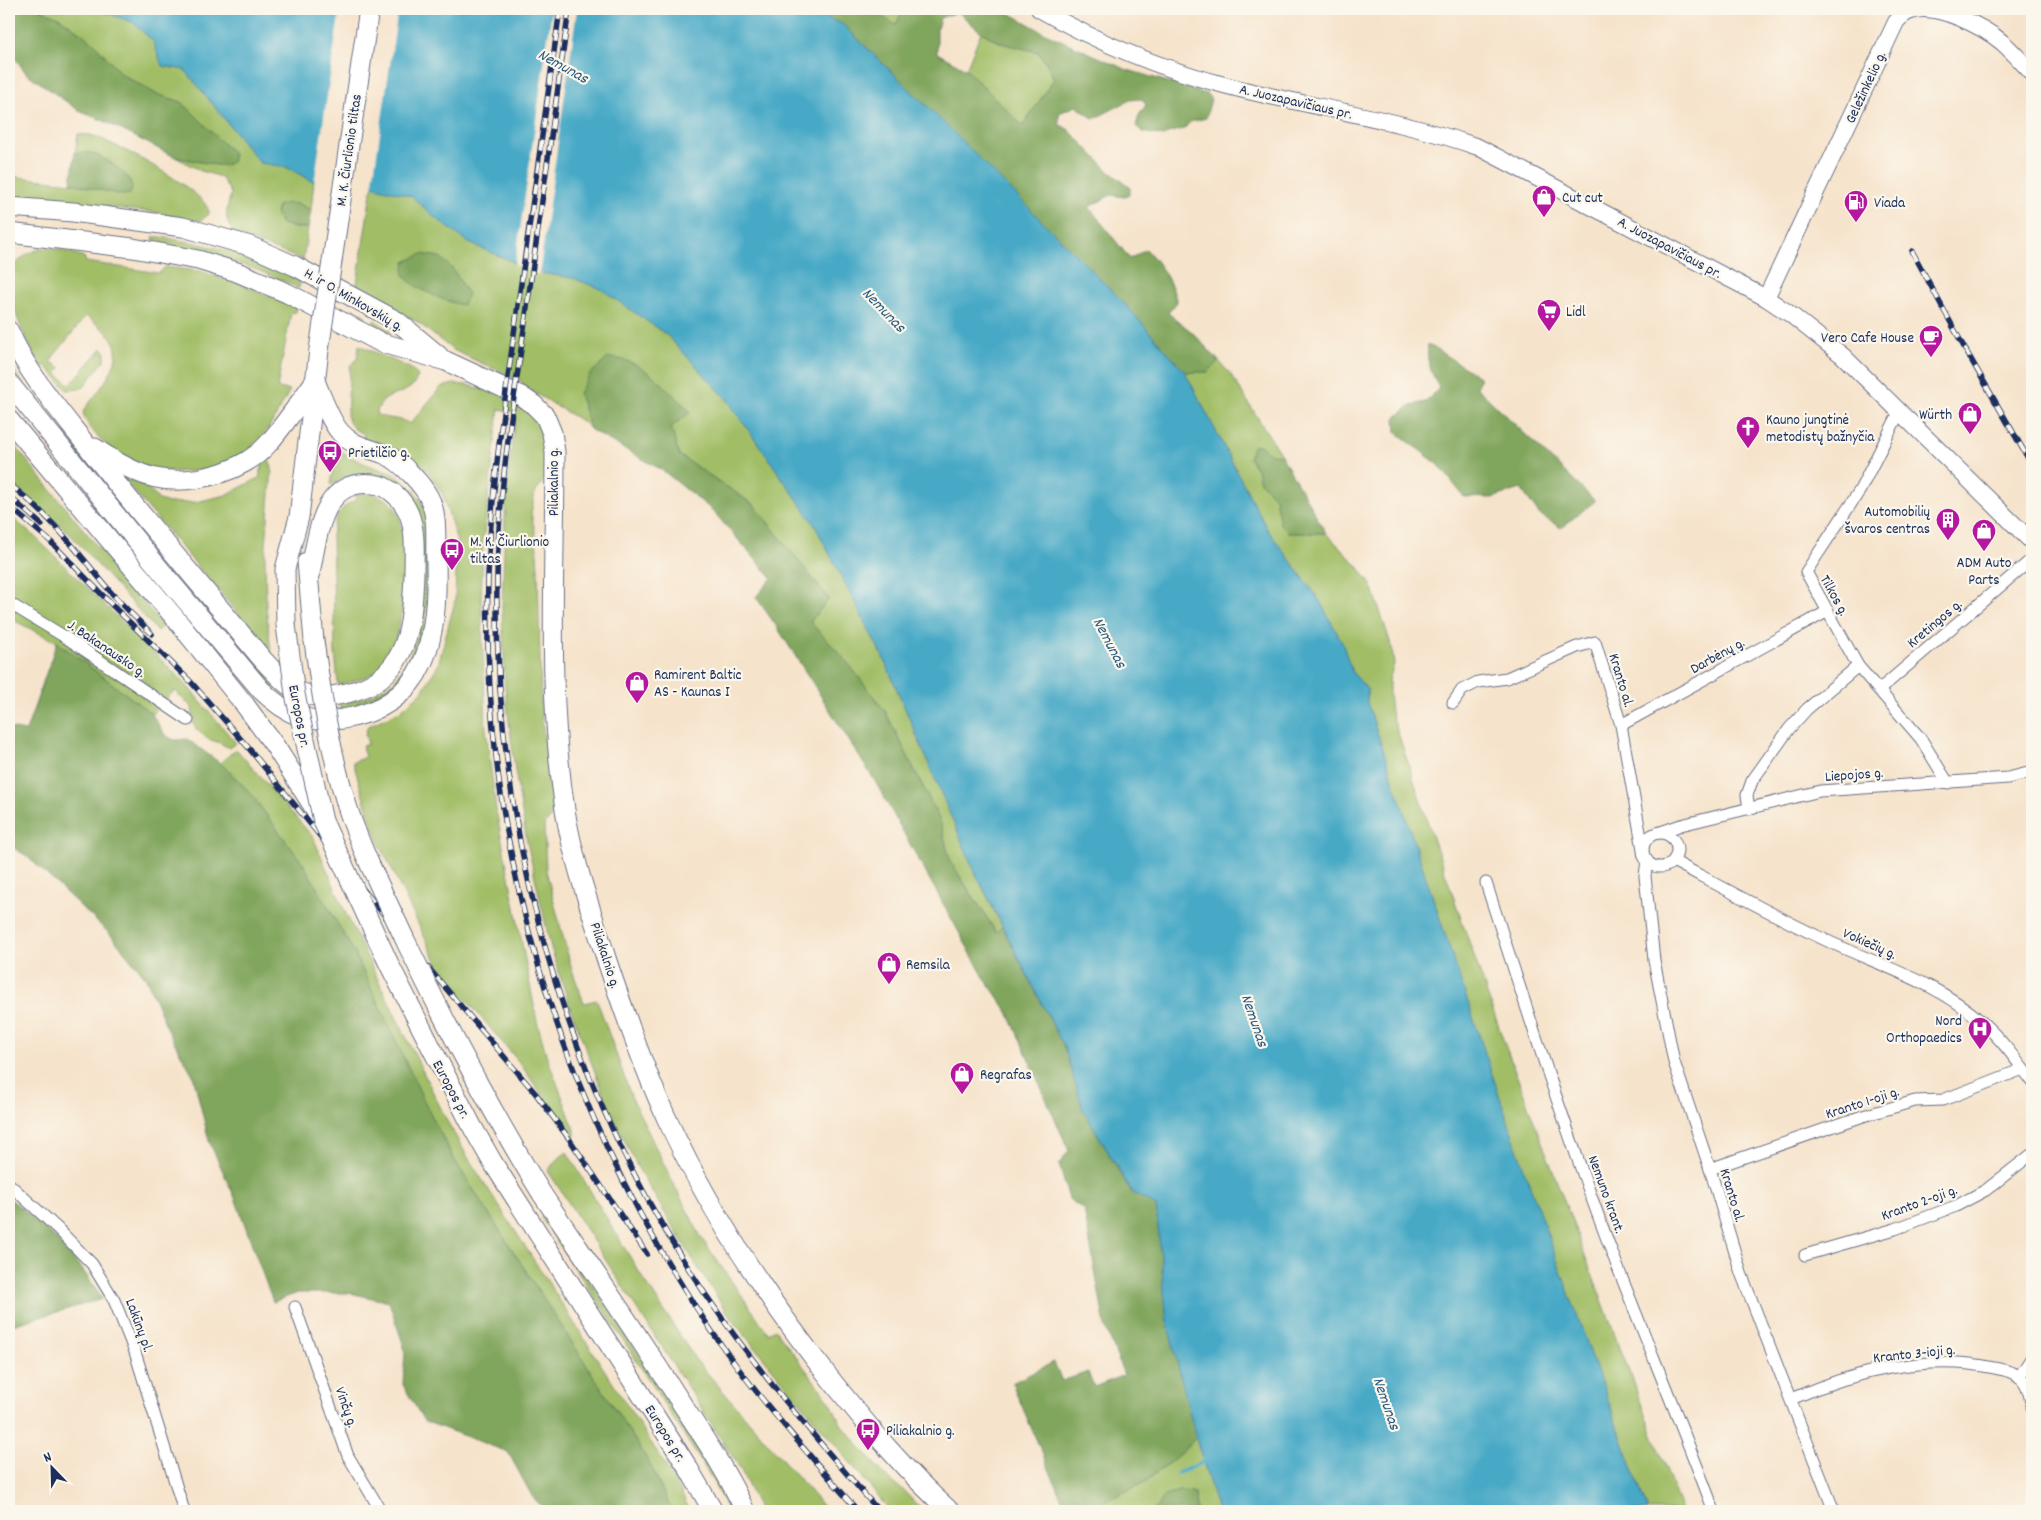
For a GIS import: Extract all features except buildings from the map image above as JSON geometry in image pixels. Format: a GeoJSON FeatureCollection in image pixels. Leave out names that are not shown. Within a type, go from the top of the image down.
{"type":"FeatureCollection","features":[{"type":"Feature","properties":{"kind":"main road","name":"M. K. Čiurlionio tiltas"},"geometry":{"type":"LineString","coordinates":[[315,381],[369,9]]}},
{"type":"Feature","properties":{"kind":"main road","name":"A. Juozapavičiaus pr."},"geometry":{"type":"LineString","coordinates":[[1039,9],[1094,38],[1164,67],[1240,89],[1437,133],[1478,147],[1766,298],[1824,339],[1900,411],[2032,542]]}},
{"type":"Feature","properties":{"kind":"main road","name":"Geležinkelio g."},"geometry":{"type":"LineString","coordinates":[[1766,298],[1892,29],[1902,15],[1912,10],[1927,9],[1938,11],[1977,26],[2004,44],[2032,73]]}},
{"type":"Feature","properties":{"kind":"main road","name":"H. ir O. Minkovskių g."},"geometry":{"type":"LineString","coordinates":[[9,206],[73,212],[183,228],[250,246],[295,266],[398,322],[446,362]]}},
{"type":"Feature","properties":{"kind":"main road","name":"H. ir O. Minkovskių g."},"geometry":{"type":"LineString","coordinates":[[9,233],[133,248],[198,260],[237,272],[287,293],[382,343],[446,362]]}},
{"type":"Feature","properties":{"kind":"main road"},"geometry":{"type":"LineString","coordinates":[[9,332],[19,355],[40,387],[81,439],[264,661],[285,682],[299,692],[334,696],[363,688],[376,682],[390,671],[400,655],[408,636],[412,612],[414,540],[409,516],[403,504],[381,484],[354,484],[337,493],[326,509],[310,573]]}},
{"type":"Feature","properties":{"kind":"main road","name":"Piliakalnio g."},"geometry":{"type":"LineString","coordinates":[[446,362],[496,383],[528,400],[545,416],[552,433],[555,452],[552,624],[556,705],[565,812],[582,881],[616,986],[643,1062],[666,1117],[696,1177],[735,1245],[792,1330],[851,1405],[925,1489],[950,1511]]}},
{"type":"Feature","properties":{"kind":"main road"},"geometry":{"type":"LineString","coordinates":[[81,439],[120,466],[166,480],[198,480],[229,470],[252,458],[266,446],[315,381]]}},
{"type":"Feature","properties":{"kind":"main road"},"geometry":{"type":"LineString","coordinates":[[9,383],[157,566],[277,706],[308,720],[329,721],[360,715],[380,708],[406,690],[418,673],[430,645],[434,616],[436,573],[435,515],[430,500],[420,483],[409,473],[386,455],[354,444],[340,433],[315,381]]}},
{"type":"Feature","properties":{"kind":"main road"},"geometry":{"type":"LineString","coordinates":[[310,573],[299,516],[315,381]]}},
{"type":"Feature","properties":{"kind":"main road"},"geometry":{"type":"LineString","coordinates":[[9,420],[175,618],[250,712],[275,746],[322,821]]}},
{"type":"Feature","properties":{"kind":"main road","name":"Europos pr."},"geometry":{"type":"LineString","coordinates":[[299,516],[285,569],[286,625],[295,694],[322,821],[389,964],[473,1128],[502,1177],[690,1471],[712,1511]]}},
{"type":"Feature","properties":{"kind":"main road","name":"Europos pr."},"geometry":{"type":"LineString","coordinates":[[310,573],[314,641],[331,747],[350,813],[375,876],[486,1099],[542,1194],[709,1447],[730,1482],[744,1511]]}},
{"type":"Feature","properties":{"kind":"street","name":"Tilkos g."},"geometry":{"type":"LineString","coordinates":[[1900,411],[1860,490],[1806,572],[1858,666],[1921,739],[1948,783]]}},
{"type":"Feature","properties":{"kind":"street","name":"Kretingos g."},"geometry":{"type":"LineString","coordinates":[[1879,690],[2032,559]]}},
{"type":"Feature","properties":{"kind":"street","name":"J. Bakanausko g."},"geometry":{"type":"LineString","coordinates":[[9,603],[64,637],[188,720]]}},
{"type":"Feature","properties":{"kind":"street","name":"Darbėnų g."},"geometry":{"type":"LineString","coordinates":[[1621,725],[1828,612]]}},
{"type":"Feature","properties":{"kind":"street","name":"Kranto al."},"geometry":{"type":"LineString","coordinates":[[1453,703],[1462,690],[1478,682],[1508,678],[1577,647],[1596,642],[1610,695],[1621,725],[1639,823],[1648,858]]}},
{"type":"Feature","properties":{"kind":"street"},"geometry":{"type":"LineString","coordinates":[[1749,808],[1747,795],[1752,781],[1789,729],[1807,709],[1858,666]]}},
{"type":"Feature","properties":{"kind":"street","name":"Liepojos g."},"geometry":{"type":"LineString","coordinates":[[1656,834],[1680,825],[1820,791],[2008,778],[2032,772]]}},
{"type":"Feature","properties":{"kind":"street"},"geometry":{"type":"LineString","coordinates":[[1639,823],[1656,834],[1664,834],[1674,840]]}},
{"type":"Feature","properties":{"kind":"street"},"geometry":{"type":"LineString","coordinates":[[1673,861],[1677,850],[1674,840],[1680,825]]}},
{"type":"Feature","properties":{"kind":"street","name":"Kranto al."},"geometry":{"type":"LineString","coordinates":[[1656,834],[1645,843],[1648,858],[1645,876],[1654,960],[1674,1062],[1710,1169],[1741,1273],[1834,1511]]}},
{"type":"Feature","properties":{"kind":"street","name":"Kranto al."},"geometry":{"type":"LineString","coordinates":[[1648,858],[1665,866],[1673,861]]}},
{"type":"Feature","properties":{"kind":"street","name":"Vokiečių g."},"geometry":{"type":"LineString","coordinates":[[1673,861],[1816,936],[1924,984],[1982,1022],[2002,1042],[2032,1081]]}},
{"type":"Feature","properties":{"kind":"street","name":"Nemuno krant."},"geometry":{"type":"LineString","coordinates":[[1486,882],[1575,1152],[1714,1511]]}},
{"type":"Feature","properties":{"kind":"street","name":"Kranto 1-oji g."},"geometry":{"type":"LineString","coordinates":[[1710,1169],[1872,1113],[1915,1101],[1943,1100],[2023,1069]]}},
{"type":"Feature","properties":{"kind":"street","name":"Kranto 2-oji g."},"geometry":{"type":"LineString","coordinates":[[1805,1255],[1895,1229],[1956,1206],[1986,1190],[2032,1154]]}},
{"type":"Feature","properties":{"kind":"street","name":"Lakūnų pl."},"geometry":{"type":"LineString","coordinates":[[9,1184],[58,1229],[92,1264],[114,1300],[135,1352],[184,1511]]}},
{"type":"Feature","properties":{"kind":"street","name":"Vinčų g."},"geometry":{"type":"LineString","coordinates":[[295,1307],[348,1456],[381,1511]]}},
{"type":"Feature","properties":{"kind":"street"},"geometry":{"type":"LineString","coordinates":[[2032,1357],[2019,1377],[2026,1386],[2032,1407]]}},
{"type":"Feature","properties":{"kind":"street","name":"Kranto 3-ioji g."},"geometry":{"type":"LineString","coordinates":[[1791,1399],[1846,1379],[1901,1366],[1957,1362],[2005,1370],[2019,1377]]}},
{"type":"Feature","properties":{"kind":"green space"},"geometry":{"type":"Polygon","coordinates":[[[9,9],[39,9],[59,17],[93,42],[121,74],[156,94],[182,102],[233,153],[233,161],[226,165],[217,165],[175,157],[102,120],[81,112],[26,73],[9,50],[9,9]]]}},
{"type":"Feature","properties":{"kind":"green space"},"geometry":{"type":"Polygon","coordinates":[[[39,9],[96,9],[132,22],[153,41],[162,66],[185,70],[260,163],[286,167],[314,182],[311,210],[299,204],[278,205],[276,214],[282,224],[296,228],[308,228],[303,260],[235,234],[227,219],[227,209],[231,193],[221,177],[201,171],[175,157],[217,165],[233,153],[182,102],[156,94],[121,74],[93,42],[59,17],[39,9]]]}},
{"type":"Feature","properties":{"kind":"green space"},"geometry":{"type":"Polygon","coordinates":[[[812,9],[869,9],[896,25],[903,9],[1002,9],[1043,32],[1125,69],[1207,94],[1211,99],[1206,118],[1190,122],[1184,129],[1168,133],[1164,136],[1142,132],[1136,126],[1139,115],[1146,105],[1142,99],[1130,100],[1094,119],[1076,106],[1059,113],[1059,124],[1069,130],[1110,172],[1130,187],[1130,193],[1124,197],[1111,195],[1089,207],[1130,259],[1146,249],[1161,267],[1169,280],[1177,302],[1168,313],[1192,332],[1217,359],[1217,363],[1208,372],[1185,372],[1123,302],[936,115],[842,24],[817,14],[812,9]],[[958,12],[940,18],[937,29],[937,53],[966,69],[1023,126],[1054,79],[1047,64],[1038,52],[1001,43],[981,32],[958,12]]]}},
{"type":"Feature","properties":{"kind":"green space"},"geometry":{"type":"Polygon","coordinates":[[[869,9],[903,9],[896,26],[869,9]]]}},
{"type":"Feature","properties":{"kind":"green space"},"geometry":{"type":"Polygon","coordinates":[[[981,32],[1001,43],[1038,52],[1047,64],[1054,79],[1023,126],[966,69],[981,32]]]}},
{"type":"Feature","properties":{"kind":"green space"},"geometry":{"type":"Polygon","coordinates":[[[78,134],[92,135],[105,140],[160,170],[195,194],[206,205],[209,214],[201,220],[195,221],[159,213],[9,196],[9,176],[71,183],[122,195],[130,194],[91,153],[75,153],[78,134]]]}},
{"type":"Feature","properties":{"kind":"green space"},"geometry":{"type":"Polygon","coordinates":[[[75,153],[97,155],[120,169],[130,182],[132,188],[130,194],[122,195],[71,183],[75,153]]]}},
{"type":"Feature","properties":{"kind":"green space"},"geometry":{"type":"Polygon","coordinates":[[[372,186],[411,196],[437,219],[469,243],[539,273],[573,278],[601,289],[667,335],[726,398],[813,522],[884,659],[974,870],[1002,927],[996,932],[950,861],[940,821],[885,711],[843,657],[809,622],[829,599],[754,505],[679,455],[671,427],[690,411],[646,371],[579,393],[591,430],[583,422],[523,386],[523,382],[453,350],[416,321],[356,290],[372,186]]]}},
{"type":"Feature","properties":{"kind":"green space"},"geometry":{"type":"Polygon","coordinates":[[[288,203],[299,204],[311,210],[308,228],[296,228],[282,224],[276,215],[278,205],[288,203]]]}},
{"type":"Feature","properties":{"kind":"green space"},"geometry":{"type":"Polygon","coordinates":[[[153,237],[215,247],[244,256],[300,281],[299,288],[253,268],[197,251],[154,241],[153,237]]]}},
{"type":"Feature","properties":{"kind":"green space"},"geometry":{"type":"Polygon","coordinates":[[[43,248],[74,253],[84,257],[86,262],[159,273],[165,267],[199,271],[236,282],[297,308],[296,312],[291,313],[277,388],[290,390],[271,424],[260,439],[246,452],[229,462],[211,468],[191,471],[171,471],[133,462],[101,440],[88,424],[83,412],[109,376],[114,365],[115,345],[110,336],[86,316],[53,357],[51,362],[61,368],[56,373],[70,385],[102,348],[105,351],[105,359],[84,386],[79,389],[67,390],[46,366],[41,366],[17,318],[10,290],[14,267],[27,255],[43,248]]]}},
{"type":"Feature","properties":{"kind":"green space"},"geometry":{"type":"Polygon","coordinates":[[[422,254],[440,257],[452,268],[468,294],[463,305],[449,302],[430,294],[407,279],[404,274],[405,262],[422,254]]]}},
{"type":"Feature","properties":{"kind":"green space"},"geometry":{"type":"Polygon","coordinates":[[[354,309],[366,316],[363,322],[352,318],[354,309]]]}},
{"type":"Feature","properties":{"kind":"green space"},"geometry":{"type":"Polygon","coordinates":[[[374,320],[389,330],[390,333],[387,334],[370,326],[374,320]]]}},
{"type":"Feature","properties":{"kind":"green space"},"geometry":{"type":"Polygon","coordinates":[[[1428,344],[1481,378],[1476,387],[1595,501],[1561,528],[1539,514],[1521,489],[1492,498],[1464,497],[1439,465],[1396,432],[1395,418],[1411,405],[1426,402],[1439,388],[1428,362],[1428,344]]]}},
{"type":"Feature","properties":{"kind":"green space"},"geometry":{"type":"Polygon","coordinates":[[[359,345],[412,369],[418,376],[411,387],[382,402],[376,414],[402,420],[410,424],[441,387],[454,384],[467,385],[498,393],[533,415],[542,429],[546,477],[535,493],[531,513],[536,536],[538,570],[541,706],[548,777],[555,812],[544,825],[546,870],[571,967],[584,1003],[597,1000],[631,1096],[702,1239],[768,1333],[775,1329],[831,1403],[841,1424],[888,1479],[903,1490],[916,1504],[929,1511],[890,1511],[733,1321],[698,1268],[639,1170],[610,1111],[571,1010],[551,948],[527,842],[515,771],[505,687],[502,608],[506,492],[516,412],[499,409],[483,541],[481,601],[486,730],[496,810],[537,1021],[546,1054],[575,1131],[575,1136],[572,1138],[519,1062],[440,969],[380,845],[353,762],[365,757],[362,746],[368,744],[365,734],[368,726],[400,711],[421,693],[438,665],[455,601],[457,542],[443,495],[428,471],[407,455],[363,438],[364,434],[354,429],[349,422],[347,415],[350,366],[357,359],[359,345]]]}},
{"type":"Feature","properties":{"kind":"green space"},"geometry":{"type":"Polygon","coordinates":[[[608,358],[632,363],[654,376],[691,412],[671,427],[679,455],[754,505],[829,599],[810,622],[843,657],[885,711],[940,821],[950,861],[996,932],[1002,927],[1065,1049],[1083,1109],[1131,1192],[1156,1205],[1167,1321],[1196,1438],[1174,1459],[1145,1482],[1085,1511],[1067,1511],[1012,1383],[1054,1362],[1062,1381],[1088,1372],[1094,1387],[1124,1375],[1105,1326],[1084,1210],[1069,1199],[1059,1164],[1069,1151],[1008,1012],[985,979],[876,783],[756,597],[772,578],[712,510],[662,470],[591,430],[579,393],[590,374],[608,358]]]}},
{"type":"Feature","properties":{"kind":"green space"},"geometry":{"type":"Polygon","coordinates":[[[1217,359],[1231,375],[1281,455],[1271,454],[1249,458],[1257,469],[1260,482],[1275,497],[1280,524],[1289,533],[1326,533],[1357,565],[1372,586],[1392,648],[1394,664],[1389,680],[1391,712],[1433,838],[1504,1042],[1682,1511],[1648,1511],[1526,1175],[1367,702],[1367,689],[1352,672],[1342,642],[1318,598],[1267,529],[1185,372],[1208,372],[1217,363],[1217,359]]]}},
{"type":"Feature","properties":{"kind":"green space"},"geometry":{"type":"Polygon","coordinates":[[[9,361],[17,375],[115,495],[276,684],[276,689],[265,682],[17,384],[9,373],[9,361]]]}},
{"type":"Feature","properties":{"kind":"green space"},"geometry":{"type":"Polygon","coordinates":[[[9,439],[163,626],[157,631],[69,533],[9,481],[9,439]]]}},
{"type":"Feature","properties":{"kind":"green space"},"geometry":{"type":"Polygon","coordinates":[[[1260,445],[1271,454],[1281,455],[1326,533],[1289,533],[1280,524],[1275,497],[1260,482],[1257,469],[1249,458],[1253,446],[1260,445]]]}},
{"type":"Feature","properties":{"kind":"green space"},"geometry":{"type":"Polygon","coordinates":[[[332,447],[363,463],[396,475],[415,491],[424,507],[427,522],[427,604],[423,639],[413,663],[401,683],[388,692],[363,705],[340,709],[340,704],[367,697],[394,682],[407,663],[417,638],[421,603],[422,522],[414,500],[398,481],[365,472],[345,477],[331,485],[334,462],[330,460],[332,447]]]}},
{"type":"Feature","properties":{"kind":"green space"},"geometry":{"type":"Polygon","coordinates":[[[265,460],[269,460],[272,468],[265,558],[266,605],[271,653],[122,477],[146,486],[159,500],[169,503],[196,502],[226,495],[259,478],[265,460]]]}},
{"type":"Feature","properties":{"kind":"green space"},"geometry":{"type":"Polygon","coordinates":[[[363,493],[376,495],[387,500],[394,506],[400,521],[406,562],[402,610],[391,651],[383,665],[368,676],[338,685],[335,652],[332,536],[338,513],[357,499],[355,495],[363,493]]]}},
{"type":"Feature","properties":{"kind":"green space"},"geometry":{"type":"Polygon","coordinates":[[[9,515],[35,537],[182,680],[236,743],[229,748],[208,739],[197,730],[194,725],[192,707],[174,691],[152,714],[57,642],[9,618],[9,515]]]}},
{"type":"Feature","properties":{"kind":"green space"},"geometry":{"type":"Polygon","coordinates":[[[57,642],[152,714],[165,735],[174,740],[187,739],[220,763],[248,790],[304,865],[355,954],[427,1107],[455,1161],[649,1462],[672,1511],[546,1511],[532,1496],[508,1452],[424,1421],[403,1385],[405,1350],[389,1302],[350,1293],[298,1293],[273,1302],[235,1198],[209,1141],[193,1075],[170,1035],[146,978],[110,934],[27,856],[9,845],[9,728],[26,731],[57,642]]]}},
{"type":"Feature","properties":{"kind":"green space"},"geometry":{"type":"Polygon","coordinates":[[[236,749],[313,837],[347,916],[447,1121],[467,1156],[675,1480],[690,1511],[672,1511],[649,1462],[455,1161],[427,1107],[355,954],[304,865],[248,790],[220,763],[236,749]]]}},
{"type":"Feature","properties":{"kind":"green space"},"geometry":{"type":"Polygon","coordinates":[[[567,1152],[636,1267],[695,1359],[827,1511],[760,1511],[740,1468],[548,1171],[556,1160],[567,1152]]]}},
{"type":"Feature","properties":{"kind":"green space"},"geometry":{"type":"Polygon","coordinates":[[[9,1198],[37,1221],[60,1244],[82,1269],[102,1299],[9,1326],[9,1198]]]}},
{"type":"Feature","properties":{"kind":"green space"},"geometry":{"type":"Polygon","coordinates":[[[543,1214],[617,1320],[713,1472],[734,1511],[728,1511],[712,1479],[617,1330],[542,1219],[541,1216],[543,1214]]]}},
{"type":"Feature","properties":{"kind":"green space"},"geometry":{"type":"Polygon","coordinates":[[[1196,1438],[1218,1511],[1196,1511],[1195,1493],[1155,1509],[1156,1511],[1085,1511],[1145,1482],[1174,1459],[1196,1438]]]}},
{"type":"Feature","properties":{"kind":"green space"},"geometry":{"type":"Polygon","coordinates":[[[1181,1490],[1195,1493],[1196,1511],[1156,1511],[1163,1497],[1181,1490]]]}},
{"type":"Feature","properties":{"kind":"water","name":"Nemunas"},"geometry":{"type":"Polygon","coordinates":[[[96,9],[812,9],[817,14],[842,24],[1123,302],[1185,372],[1267,529],[1318,598],[1342,642],[1352,672],[1367,689],[1367,702],[1526,1175],[1648,1511],[1218,1511],[1196,1438],[1167,1321],[1156,1206],[1132,1192],[1083,1109],[1065,1049],[974,870],[884,659],[813,522],[726,398],[667,335],[601,289],[573,278],[539,273],[469,243],[437,219],[411,196],[372,186],[314,182],[286,167],[260,163],[185,70],[162,66],[153,41],[132,22],[96,9]]]}},
{"type":"Feature","properties":{"kind":"pier"},"geometry":{"type":"Polygon","coordinates":[[[340,9],[398,9],[372,188],[314,184],[340,9]]]}},
{"type":"Feature","properties":{"kind":"pier"},"geometry":{"type":"Polygon","coordinates":[[[552,9],[577,9],[539,275],[515,265],[552,9]]]}},
{"type":"Feature","properties":{"kind":"waterway"},"geometry":{"type":"LineString","coordinates":[[1178,1473],[1206,1461]]}},
{"type":"Feature","properties":{"kind":"railway"},"geometry":{"type":"LineString","coordinates":[[560,9],[503,411],[495,477],[488,577],[489,677],[499,777],[515,875],[540,971],[572,1065],[611,1156],[657,1245],[711,1330],[745,1377],[858,1511]]}},
{"type":"Feature","properties":{"kind":"railway"},"geometry":{"type":"LineString","coordinates":[[569,9],[510,422],[498,547],[499,668],[507,757],[521,846],[542,934],[568,1020],[601,1104],[640,1185],[685,1263],[729,1328],[777,1391],[879,1511]]}},
{"type":"Feature","properties":{"kind":"railway"},"geometry":{"type":"LineString","coordinates":[[1912,251],[1965,349],[2032,465]]}},
{"type":"Feature","properties":{"kind":"railway"},"geometry":{"type":"LineString","coordinates":[[9,484],[50,521],[114,596],[152,634]]}},
{"type":"Feature","properties":{"kind":"railway"},"geometry":{"type":"LineString","coordinates":[[9,496],[42,525]]}},
{"type":"Feature","properties":{"kind":"railway"},"geometry":{"type":"LineString","coordinates":[[9,506],[50,541],[191,682],[247,746],[397,931],[536,1094],[570,1140],[647,1254]]}},
{"type":"Feature","properties":{"kind":"place","name":"Cut cut"},"geometry":{"type":"Point","coordinates":[1544,218]}},
{"type":"Feature","properties":{"kind":"place","name":"Viada"},"geometry":{"type":"Point","coordinates":[1856,223]}},
{"type":"Feature","properties":{"kind":"place","name":"Lidl"},"geometry":{"type":"Point","coordinates":[1549,332]}},
{"type":"Feature","properties":{"kind":"place","name":"Vero Cafe House"},"geometry":{"type":"Point","coordinates":[1931,358]}},
{"type":"Feature","properties":{"kind":"place","name":"Würth"},"geometry":{"type":"Point","coordinates":[1970,435]}},
{"type":"Feature","properties":{"kind":"place","name":"Kauno jungtinė metodistų bažnyčia"},"geometry":{"type":"Point","coordinates":[1748,449]}},
{"type":"Feature","properties":{"kind":"place","name":"Prietilčio g."},"geometry":{"type":"Point","coordinates":[330,473]}},
{"type":"Feature","properties":{"kind":"place","name":"Automobilių švaros centras"},"geometry":{"type":"Point","coordinates":[1948,541]}},
{"type":"Feature","properties":{"kind":"place","name":"ADM Auto Parts"},"geometry":{"type":"Point","coordinates":[1984,552]}},
{"type":"Feature","properties":{"kind":"place","name":"M. K. Čiurlionio tiltas"},"geometry":{"type":"Point","coordinates":[452,571]}},
{"type":"Feature","properties":{"kind":"place","name":"Ramirent Baltic AS - Kaunas I"},"geometry":{"type":"Point","coordinates":[637,704]}},
{"type":"Feature","properties":{"kind":"place","name":"Remsila"},"geometry":{"type":"Point","coordinates":[889,985]}},
{"type":"Feature","properties":{"kind":"place","name":"Nord Orthopaedics"},"geometry":{"type":"Point","coordinates":[1980,1050]}},
{"type":"Feature","properties":{"kind":"place","name":"Regrafas"},"geometry":{"type":"Point","coordinates":[962,1095]}},
{"type":"Feature","properties":{"kind":"place","name":"Piliakalnio g."},"geometry":{"type":"Point","coordinates":[868,1451]}}]}
